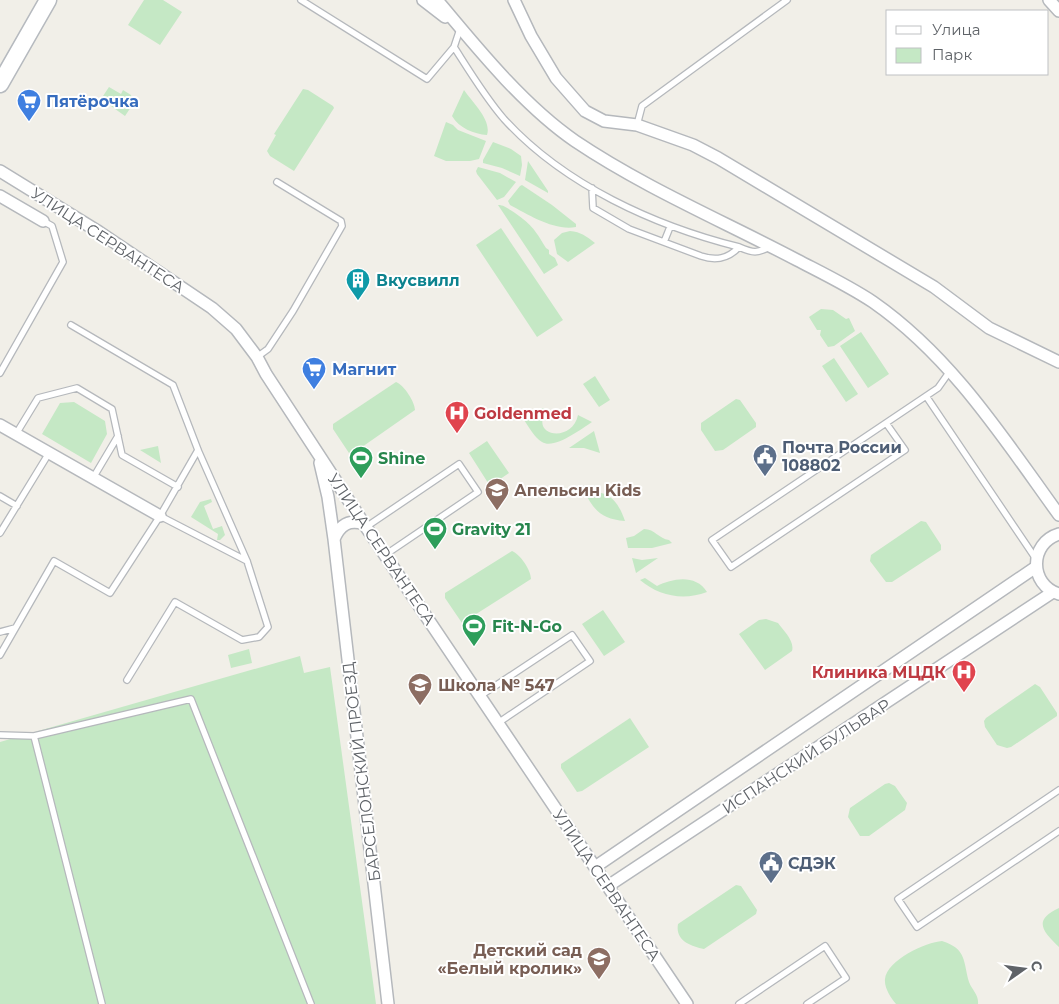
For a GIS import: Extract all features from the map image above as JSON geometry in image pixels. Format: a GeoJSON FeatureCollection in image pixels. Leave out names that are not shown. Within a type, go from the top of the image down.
{"type":"FeatureCollection","features":[{"type":"Feature","properties":{"kind":"street"},"geometry":{"type":"LineString","coordinates":[[0,84],[48,0]]}},
{"type":"Feature","properties":{"kind":"street"},"geometry":{"type":"LineString","coordinates":[[423,0],[460,28]]}},
{"type":"Feature","properties":{"kind":"street"},"geometry":{"type":"LineString","coordinates":[[437,0],[529,103],[573,140],[648,184],[771,246],[873,302],[950,371],[981,407],[1059,515]]}},
{"type":"Feature","properties":{"kind":"street"},"geometry":{"type":"LineString","coordinates":[[514,0],[531,36],[556,78],[584,111],[604,121],[637,125],[693,145],[718,158],[934,288],[989,328],[1059,362]]}},
{"type":"Feature","properties":{"kind":"street"},"geometry":{"type":"LineString","coordinates":[[1049,0],[1059,11]]}},
{"type":"Feature","properties":{"kind":"street","name":"УЛИЦА СЕРВАНТЕСА"},"geometry":{"type":"LineString","coordinates":[[0,171],[99,232],[212,308],[236,329],[257,357],[266,374],[365,525],[687,1004]]}},
{"type":"Feature","properties":{"kind":"street"},"geometry":{"type":"LineString","coordinates":[[0,196],[43,221]]}},
{"type":"Feature","properties":{"kind":"street"},"geometry":{"type":"LineString","coordinates":[[0,425],[160,516]]}},
{"type":"Feature","properties":{"kind":"street","name":"БАРСЕЛОНСКИЙ ПРОЕЗД"},"geometry":{"type":"LineString","coordinates":[[318,454],[328,497],[334,539],[388,1004]]}},
{"type":"Feature","properties":{"kind":"street"},"geometry":{"type":"LineString","coordinates":[[334,539],[337,530],[348,522],[356,521],[365,525]]}},
{"type":"Feature","properties":{"kind":"street"},"geometry":{"type":"LineString","coordinates":[[1056,593],[1044,586],[1038,577],[1036,563],[1039,550],[1045,542],[1059,534]]}},
{"type":"Feature","properties":{"kind":"street","name":"ИСПАНСКИЙ БУЛЬВАР"},"geometry":{"type":"LineString","coordinates":[[595,867],[1036,563]]}},
{"type":"Feature","properties":{"kind":"street","name":"ИСПАНСКИЙ БУЛЬВАР"},"geometry":{"type":"LineString","coordinates":[[608,886],[1056,593]]}},
{"type":"Feature","properties":{"kind":"lane"},"geometry":{"type":"LineString","coordinates":[[301,0],[427,79],[454,47],[460,28]]}},
{"type":"Feature","properties":{"kind":"lane"},"geometry":{"type":"LineString","coordinates":[[637,125],[642,106],[787,0]]}},
{"type":"Feature","properties":{"kind":"lane"},"geometry":{"type":"LineString","coordinates":[[454,47],[482,92],[504,119],[552,162],[592,188],[630,209],[704,238],[752,253],[771,246]]}},
{"type":"Feature","properties":{"kind":"lane"},"geometry":{"type":"LineString","coordinates":[[257,357],[268,349],[296,313],[342,226],[342,224],[277,182]]}},
{"type":"Feature","properties":{"kind":"lane"},"geometry":{"type":"LineString","coordinates":[[592,188],[593,208],[629,229],[710,259],[729,256],[739,248]]}},
{"type":"Feature","properties":{"kind":"lane"},"geometry":{"type":"LineString","coordinates":[[0,373],[62,262],[52,226],[43,221]]}},
{"type":"Feature","properties":{"kind":"lane"},"geometry":{"type":"LineString","coordinates":[[664,242],[670,226]]}},
{"type":"Feature","properties":{"kind":"lane"},"geometry":{"type":"LineString","coordinates":[[71,325],[173,385],[198,450],[247,561],[268,627],[259,637],[242,640],[176,602],[127,680]]}},
{"type":"Feature","properties":{"kind":"lane"},"geometry":{"type":"LineString","coordinates":[[886,423],[905,450],[731,567],[712,540],[938,388],[950,371]]}},
{"type":"Feature","properties":{"kind":"lane"},"geometry":{"type":"LineString","coordinates":[[16,434],[38,398],[77,388],[112,409],[122,455],[178,487]]}},
{"type":"Feature","properties":{"kind":"lane"},"geometry":{"type":"LineString","coordinates":[[926,396],[1036,563]]}},
{"type":"Feature","properties":{"kind":"lane"},"geometry":{"type":"LineString","coordinates":[[93,478],[118,436]]}},
{"type":"Feature","properties":{"kind":"lane"},"geometry":{"type":"LineString","coordinates":[[0,655],[54,561],[110,593],[178,487],[198,450]]}},
{"type":"Feature","properties":{"kind":"lane"},"geometry":{"type":"LineString","coordinates":[[0,533],[49,453]]}},
{"type":"Feature","properties":{"kind":"lane"},"geometry":{"type":"LineString","coordinates":[[365,525],[459,464],[478,492],[385,555]]}},
{"type":"Feature","properties":{"kind":"lane"},"geometry":{"type":"LineString","coordinates":[[0,496],[17,506]]}},
{"type":"Feature","properties":{"kind":"lane"},"geometry":{"type":"LineString","coordinates":[[160,516],[247,561]]}},
{"type":"Feature","properties":{"kind":"lane"},"geometry":{"type":"LineString","coordinates":[[0,632],[16,628]]}},
{"type":"Feature","properties":{"kind":"lane"},"geometry":{"type":"LineString","coordinates":[[480,696],[572,635],[590,661],[498,723]]}},
{"type":"Feature","properties":{"kind":"lane"},"geometry":{"type":"LineString","coordinates":[[0,736],[34,736],[190,700],[310,1004]]}},
{"type":"Feature","properties":{"kind":"lane"},"geometry":{"type":"LineString","coordinates":[[34,736],[102,1004]]}},
{"type":"Feature","properties":{"kind":"lane"},"geometry":{"type":"LineString","coordinates":[[1059,790],[898,899],[917,927],[1059,831]]}},
{"type":"Feature","properties":{"kind":"lane"},"geometry":{"type":"LineString","coordinates":[[739,1004],[825,946],[846,978],[807,1004]]}},
{"type":"Feature","properties":{"kind":"green space"},"geometry":{"type":"Polygon","coordinates":[[[144,0],[163,0],[182,12],[160,45],[128,25],[144,0]]]}},
{"type":"Feature","properties":{"kind":"green space"},"geometry":{"type":"Polygon","coordinates":[[[109,87],[121,94],[123,90],[131,95],[133,104],[125,116],[101,99],[109,87]]]}},
{"type":"Feature","properties":{"kind":"green space"},"geometry":{"type":"Polygon","coordinates":[[[303,89],[308,90],[334,108],[294,171],[270,156],[267,151],[276,135],[274,134],[303,89]]]}},
{"type":"Feature","properties":{"kind":"green space"},"geometry":{"type":"Polygon","coordinates":[[[464,90],[484,117],[488,129],[487,135],[467,130],[452,116],[464,90]]]}},
{"type":"Feature","properties":{"kind":"green space"},"geometry":{"type":"Polygon","coordinates":[[[446,122],[458,130],[486,141],[479,159],[446,161],[434,156],[446,122]]]}},
{"type":"Feature","properties":{"kind":"green space"},"geometry":{"type":"Polygon","coordinates":[[[493,142],[511,149],[521,156],[520,176],[502,168],[483,163],[493,142]]]}},
{"type":"Feature","properties":{"kind":"green space"},"geometry":{"type":"Polygon","coordinates":[[[528,161],[548,191],[548,193],[525,180],[528,161]]]}},
{"type":"Feature","properties":{"kind":"green space"},"geometry":{"type":"Polygon","coordinates":[[[478,167],[500,173],[516,182],[504,197],[497,200],[477,174],[478,167]]]}},
{"type":"Feature","properties":{"kind":"green space"},"geometry":{"type":"Polygon","coordinates":[[[522,185],[552,205],[576,224],[576,227],[559,227],[550,224],[510,205],[508,201],[522,185]]]}},
{"type":"Feature","properties":{"kind":"green space"},"geometry":{"type":"Polygon","coordinates":[[[498,205],[507,208],[528,223],[549,250],[549,254],[555,258],[558,265],[544,274],[498,205]]]}},
{"type":"Feature","properties":{"kind":"green space"},"geometry":{"type":"Polygon","coordinates":[[[501,228],[563,320],[537,337],[476,245],[501,228]]]}},
{"type":"Feature","properties":{"kind":"green space"},"geometry":{"type":"Polygon","coordinates":[[[577,232],[595,243],[568,262],[557,254],[554,240],[562,233],[577,232]]]}},
{"type":"Feature","properties":{"kind":"green space"},"geometry":{"type":"Polygon","coordinates":[[[821,309],[833,310],[846,319],[849,318],[855,331],[834,346],[828,347],[820,335],[821,330],[817,330],[809,317],[821,309]]]}},
{"type":"Feature","properties":{"kind":"green space"},"geometry":{"type":"Polygon","coordinates":[[[861,332],[889,374],[868,388],[840,346],[861,332]]]}},
{"type":"Feature","properties":{"kind":"green space"},"geometry":{"type":"Polygon","coordinates":[[[834,358],[858,394],[846,402],[822,366],[834,358]]]}},
{"type":"Feature","properties":{"kind":"green space"},"geometry":{"type":"Polygon","coordinates":[[[595,376],[610,400],[599,407],[583,384],[595,376]]]}},
{"type":"Feature","properties":{"kind":"green space"},"geometry":{"type":"Polygon","coordinates":[[[396,382],[408,394],[415,410],[352,454],[349,453],[333,429],[333,424],[396,382]]]}},
{"type":"Feature","properties":{"kind":"green space"},"geometry":{"type":"Polygon","coordinates":[[[736,399],[740,400],[756,423],[756,427],[723,450],[715,451],[701,430],[701,423],[736,399]]]}},
{"type":"Feature","properties":{"kind":"green space"},"geometry":{"type":"Polygon","coordinates":[[[74,402],[105,421],[107,434],[91,463],[42,434],[60,403],[74,402]]]}},
{"type":"Feature","properties":{"kind":"green space"},"geometry":{"type":"Polygon","coordinates":[[[542,408],[547,410],[543,419],[543,426],[547,431],[553,433],[561,433],[568,430],[574,424],[578,415],[592,422],[567,438],[547,444],[542,442],[532,432],[524,420],[542,408]]]}},
{"type":"Feature","properties":{"kind":"green space"},"geometry":{"type":"Polygon","coordinates":[[[594,431],[600,453],[584,448],[569,448],[594,431]]]}},
{"type":"Feature","properties":{"kind":"green space"},"geometry":{"type":"Polygon","coordinates":[[[487,441],[509,473],[490,486],[469,453],[487,441]]]}},
{"type":"Feature","properties":{"kind":"green space"},"geometry":{"type":"Polygon","coordinates":[[[158,446],[161,463],[140,450],[158,446]]]}},
{"type":"Feature","properties":{"kind":"green space"},"geometry":{"type":"Polygon","coordinates":[[[584,491],[599,492],[610,497],[619,507],[625,521],[610,518],[600,513],[591,504],[584,491]]]}},
{"type":"Feature","properties":{"kind":"green space"},"geometry":{"type":"Polygon","coordinates":[[[211,499],[212,502],[204,506],[213,529],[222,526],[225,535],[220,540],[217,540],[218,534],[191,517],[200,502],[211,499]]]}},
{"type":"Feature","properties":{"kind":"green space"},"geometry":{"type":"Polygon","coordinates":[[[921,521],[926,522],[941,545],[941,550],[892,582],[886,582],[870,561],[871,555],[921,521]]]}},
{"type":"Feature","properties":{"kind":"green space"},"geometry":{"type":"Polygon","coordinates":[[[644,529],[648,529],[672,543],[652,548],[628,548],[626,538],[634,536],[644,529]]]}},
{"type":"Feature","properties":{"kind":"green space"},"geometry":{"type":"Polygon","coordinates":[[[512,551],[524,563],[531,579],[462,623],[445,598],[445,593],[512,551]]]}},
{"type":"Feature","properties":{"kind":"green space"},"geometry":{"type":"Polygon","coordinates":[[[632,558],[642,560],[658,558],[636,573],[632,558]]]}},
{"type":"Feature","properties":{"kind":"green space"},"geometry":{"type":"Polygon","coordinates":[[[645,578],[657,586],[670,581],[691,580],[697,582],[707,592],[689,596],[663,593],[640,580],[645,578]]]}},
{"type":"Feature","properties":{"kind":"green space"},"geometry":{"type":"Polygon","coordinates":[[[603,610],[625,642],[604,656],[582,624],[603,610]]]}},
{"type":"Feature","properties":{"kind":"green space"},"geometry":{"type":"Polygon","coordinates":[[[766,619],[778,623],[792,643],[792,651],[765,670],[739,634],[759,620],[766,619]]]}},
{"type":"Feature","properties":{"kind":"green space"},"geometry":{"type":"Polygon","coordinates":[[[249,649],[252,663],[231,668],[228,655],[249,649]]]}},
{"type":"Feature","properties":{"kind":"green space"},"geometry":{"type":"Polygon","coordinates":[[[300,656],[304,673],[330,667],[376,1004],[0,1004],[0,742],[300,656]]]}},
{"type":"Feature","properties":{"kind":"green space"},"geometry":{"type":"Polygon","coordinates":[[[1035,684],[1040,687],[1057,713],[1057,716],[1011,747],[1007,748],[997,745],[985,727],[984,721],[1035,684]]]}},
{"type":"Feature","properties":{"kind":"green space"},"geometry":{"type":"Polygon","coordinates":[[[630,718],[649,747],[582,791],[577,792],[561,768],[561,764],[630,718]]]}},
{"type":"Feature","properties":{"kind":"green space"},"geometry":{"type":"Polygon","coordinates":[[[889,783],[895,786],[907,803],[905,810],[869,836],[860,836],[848,817],[850,808],[889,783]]]}},
{"type":"Feature","properties":{"kind":"green space"},"geometry":{"type":"Polygon","coordinates":[[[736,885],[741,886],[757,910],[756,914],[704,949],[681,939],[678,924],[736,885]]]}},
{"type":"Feature","properties":{"kind":"green space"},"geometry":{"type":"Polygon","coordinates":[[[1059,908],[1059,947],[1048,936],[1043,926],[1043,921],[1051,912],[1059,908]]]}},
{"type":"Feature","properties":{"kind":"green space"},"geometry":{"type":"Polygon","coordinates":[[[942,941],[956,948],[963,957],[969,982],[976,995],[978,1004],[896,1004],[890,996],[885,979],[892,965],[917,948],[942,941]]]}},
{"type":"Feature","properties":{"kind":"place","name":"Пятёрочка"},"geometry":{"type":"Point","coordinates":[29,122]}},
{"type":"Feature","properties":{"kind":"place","name":"Вкусвилл"},"geometry":{"type":"Point","coordinates":[358,301]}},
{"type":"Feature","properties":{"kind":"place","name":"Магнит"},"geometry":{"type":"Point","coordinates":[314,390]}},
{"type":"Feature","properties":{"kind":"place","name":"Goldenmed"},"geometry":{"type":"Point","coordinates":[457,434]}},
{"type":"Feature","properties":{"kind":"place","name":"Почта России 108802"},"geometry":{"type":"Point","coordinates":[765,477]}},
{"type":"Feature","properties":{"kind":"place","name":"Shine"},"geometry":{"type":"Point","coordinates":[361,479]}},
{"type":"Feature","properties":{"kind":"place","name":"Апельсин Kids"},"geometry":{"type":"Point","coordinates":[497,511]}},
{"type":"Feature","properties":{"kind":"place","name":"Gravity 21"},"geometry":{"type":"Point","coordinates":[435,550]}},
{"type":"Feature","properties":{"kind":"place","name":"Fit-N-Go"},"geometry":{"type":"Point","coordinates":[474,647]}},
{"type":"Feature","properties":{"kind":"place","name":"Клиника МЦДК"},"geometry":{"type":"Point","coordinates":[964,693]}},
{"type":"Feature","properties":{"kind":"place","name":"Школа № 547"},"geometry":{"type":"Point","coordinates":[420,706]}},
{"type":"Feature","properties":{"kind":"place","name":"СДЭК"},"geometry":{"type":"Point","coordinates":[771,884]}},
{"type":"Feature","properties":{"kind":"place","name":"Детский сад «Белый кролик»"},"geometry":{"type":"Point","coordinates":[599,980]}}]}
